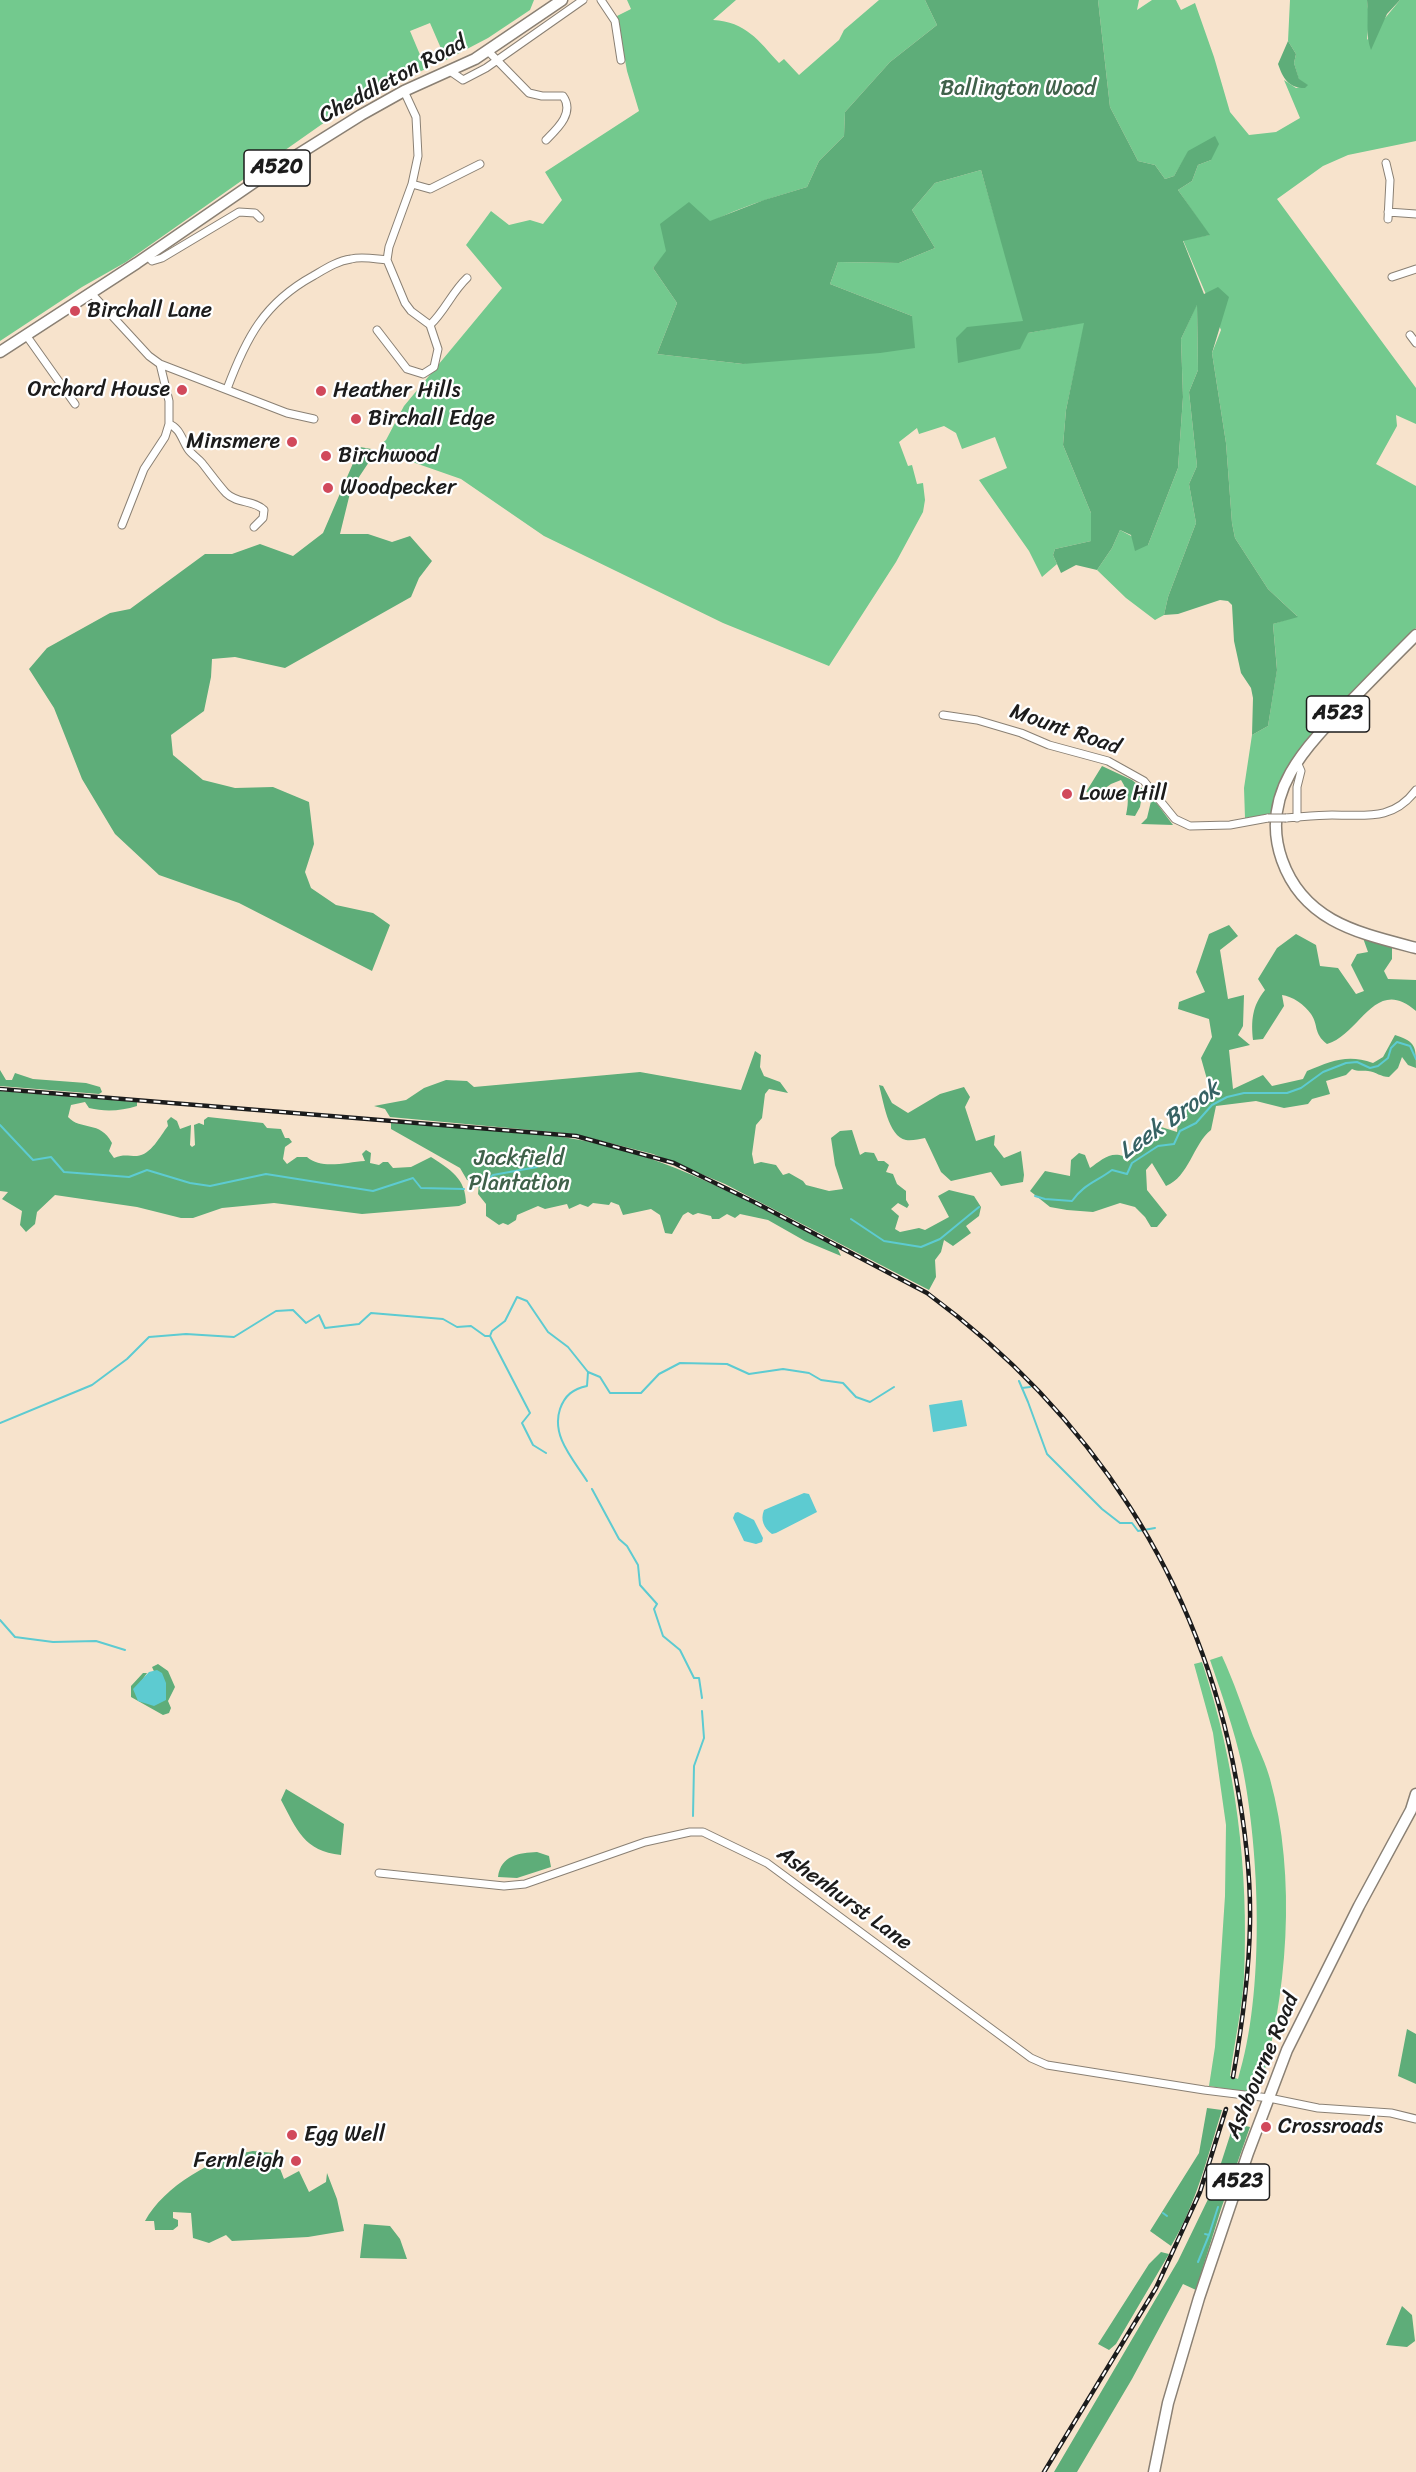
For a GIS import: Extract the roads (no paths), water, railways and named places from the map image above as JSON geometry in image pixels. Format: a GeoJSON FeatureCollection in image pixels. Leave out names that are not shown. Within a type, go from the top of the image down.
{"type":"FeatureCollection","features":[{"type":"Feature","properties":{"kind":"highway","name":"Cheddleton Road"},"geometry":{"type":"LineString","coordinates":[[0,352],[269,172],[361,115],[488,51],[562,0]]}},
{"type":"Feature","properties":{"kind":"highway","name":"A523"},"geometry":{"type":"LineString","coordinates":[[1416,634],[1323,729],[1281,793],[1275,819],[1280,855],[1293,884],[1312,907],[1342,925],[1416,948]]}},
{"type":"Feature","properties":{"kind":"highway","name":"Ashbourne Road"},"geometry":{"type":"LineString","coordinates":[[1154,2472],[1179,2361],[1244,2164],[1287,2050],[1359,1906],[1412,1810],[1416,1794]]}},
{"type":"Feature","properties":{"kind":"street"},"geometry":{"type":"LineString","coordinates":[[450,70],[463,80],[497,61],[583,0]]}},
{"type":"Feature","properties":{"kind":"street"},"geometry":{"type":"LineString","coordinates":[[602,0],[615,21],[621,60]]}},
{"type":"Feature","properties":{"kind":"street"},"geometry":{"type":"LineString","coordinates":[[488,51],[529,93],[542,96],[563,96],[568,104],[565,116],[546,140]]}},
{"type":"Feature","properties":{"kind":"street"},"geometry":{"type":"LineString","coordinates":[[377,330],[407,369],[423,374],[434,367],[438,349],[430,325],[411,311],[405,303],[387,260],[388,247],[412,184],[418,156],[416,117],[404,92]]}},
{"type":"Feature","properties":{"kind":"street"},"geometry":{"type":"LineString","coordinates":[[412,184],[430,189],[480,164]]}},
{"type":"Feature","properties":{"kind":"street"},"geometry":{"type":"LineString","coordinates":[[1380,172],[1387,167],[1388,216],[1416,214]]}},
{"type":"Feature","properties":{"kind":"street"},"geometry":{"type":"LineString","coordinates":[[148,255],[152,261],[162,258],[239,212],[255,213],[260,218]]}},
{"type":"Feature","properties":{"kind":"street"},"geometry":{"type":"LineString","coordinates":[[227,389],[247,339],[276,302],[304,281],[338,262],[356,258],[387,260]]}},
{"type":"Feature","properties":{"kind":"street"},"geometry":{"type":"LineString","coordinates":[[1398,278],[1416,269]]}},
{"type":"Feature","properties":{"kind":"street"},"geometry":{"type":"LineString","coordinates":[[430,325],[442,314],[455,291],[466,278]]}},
{"type":"Feature","properties":{"kind":"street"},"geometry":{"type":"LineString","coordinates":[[91,293],[149,356],[160,364],[287,413],[314,419]]}},
{"type":"Feature","properties":{"kind":"street"},"geometry":{"type":"LineString","coordinates":[[26,335],[75,404]]}},
{"type":"Feature","properties":{"kind":"street"},"geometry":{"type":"LineString","coordinates":[[122,525],[144,469],[162,442],[169,424],[169,401],[160,364]]}},
{"type":"Feature","properties":{"kind":"street"},"geometry":{"type":"LineString","coordinates":[[169,424],[179,432],[190,452],[202,462],[228,495],[264,510],[263,518],[254,527]]}},
{"type":"Feature","properties":{"kind":"street","name":"Mount Road"},"geometry":{"type":"LineString","coordinates":[[943,715],[977,720],[1021,733],[1049,745],[1108,761],[1144,781],[1175,819],[1190,826],[1230,825],[1268,818],[1326,815],[1378,816],[1404,802],[1416,790]]}},
{"type":"Feature","properties":{"kind":"street"},"geometry":{"type":"LineString","coordinates":[[1298,818],[1299,766]]}},
{"type":"Feature","properties":{"kind":"street","name":"Ashenhurst Lane"},"geometry":{"type":"LineString","coordinates":[[379,1873],[504,1886],[525,1884],[645,1842],[690,1832],[703,1832],[767,1863],[1012,2044],[1040,2062],[1071,2071],[1269,2098],[1318,2109],[1390,2113],[1416,2119]]}},
{"type":"Feature","properties":{"kind":"water"},"geometry":{"type":"Polygon","coordinates":[[[962,1400],[967,1426],[933,1432],[929,1405],[962,1400]]]}},
{"type":"Feature","properties":{"kind":"water"},"geometry":{"type":"Polygon","coordinates":[[[804,1493],[809,1494],[817,1512],[776,1533],[769,1532],[763,1520],[764,1510],[804,1493]]]}},
{"type":"Feature","properties":{"kind":"water"},"geometry":{"type":"Polygon","coordinates":[[[738,1512],[754,1520],[763,1538],[762,1542],[756,1544],[744,1541],[733,1518],[738,1512]]]}},
{"type":"Feature","properties":{"kind":"water"},"geometry":{"type":"Polygon","coordinates":[[[157,1670],[162,1673],[166,1683],[166,1700],[154,1706],[138,1701],[133,1689],[149,1672],[157,1670]]]}},
{"type":"Feature","properties":{"kind":"waterway","name":"Leek Brook"},"geometry":{"type":"LineString","coordinates":[[1035,1196],[1072,1201],[1086,1187],[1112,1170],[1127,1174],[1132,1163],[1158,1146],[1174,1144],[1180,1131],[1196,1123],[1212,1105],[1227,1097],[1244,1093],[1287,1093],[1301,1088],[1323,1072],[1346,1063],[1357,1062],[1370,1068],[1378,1066],[1388,1058],[1391,1048],[1397,1042],[1410,1046],[1416,1059]]}},
{"type":"Feature","properties":{"kind":"waterway","name":"Leek Brook"},"geometry":{"type":"LineString","coordinates":[[0,1125],[33,1160],[51,1157],[64,1172],[129,1177],[147,1170],[190,1183],[210,1186],[266,1174],[373,1191],[413,1178],[421,1188],[464,1189]]}},
{"type":"Feature","properties":{"kind":"waterway","name":"Leek Brook"},"geometry":{"type":"LineString","coordinates":[[473,1187],[483,1184],[493,1175],[537,1167]]}},
{"type":"Feature","properties":{"kind":"waterway","name":"Leek Brook"},"geometry":{"type":"LineString","coordinates":[[851,1219],[884,1241],[921,1247],[940,1239],[979,1207]]}},
{"type":"Feature","properties":{"kind":"waterway"},"geometry":{"type":"LineString","coordinates":[[0,1423],[92,1385],[127,1359],[149,1337],[186,1334],[234,1337],[276,1311],[293,1310],[306,1323],[319,1315],[325,1328],[359,1324],[371,1313],[443,1319],[457,1327],[471,1326],[485,1336],[490,1336],[492,1331],[505,1321],[517,1297],[527,1301],[548,1332],[568,1347],[588,1372],[600,1377],[610,1393],[641,1393],[659,1374],[680,1363],[727,1364],[749,1374],[783,1369],[809,1373],[821,1380],[843,1383],[856,1397],[870,1402],[894,1387]]}},
{"type":"Feature","properties":{"kind":"waterway"},"geometry":{"type":"LineString","coordinates":[[490,1336],[530,1413],[522,1423],[533,1445],[546,1453]]}},
{"type":"Feature","properties":{"kind":"waterway"},"geometry":{"type":"LineString","coordinates":[[587,1481],[565,1447],[558,1429],[558,1419],[567,1396],[587,1386],[588,1372]]}},
{"type":"Feature","properties":{"kind":"waterway"},"geometry":{"type":"LineString","coordinates":[[1019,1381],[1047,1454],[1102,1509],[1120,1523],[1132,1523],[1138,1531],[1155,1528]]}},
{"type":"Feature","properties":{"kind":"waterway"},"geometry":{"type":"LineString","coordinates":[[1022,1388],[1030,1387]]}},
{"type":"Feature","properties":{"kind":"waterway"},"geometry":{"type":"LineString","coordinates":[[592,1489],[619,1539],[627,1546],[638,1565],[640,1585],[657,1604],[654,1609],[663,1636],[680,1650],[694,1678],[699,1678],[702,1698]]}},
{"type":"Feature","properties":{"kind":"waterway"},"geometry":{"type":"LineString","coordinates":[[0,1620],[15,1637],[53,1642],[96,1641],[125,1650]]}},
{"type":"Feature","properties":{"kind":"waterway"},"geometry":{"type":"LineString","coordinates":[[693,1816],[694,1766],[704,1738],[702,1711]]}},
{"type":"Feature","properties":{"kind":"waterway"},"geometry":{"type":"LineString","coordinates":[[1209,2235],[1218,2207]]}},
{"type":"Feature","properties":{"kind":"waterway"},"geometry":{"type":"LineString","coordinates":[[1163,2213],[1167,2216]]}},
{"type":"Feature","properties":{"kind":"waterway"},"geometry":{"type":"LineString","coordinates":[[1198,2262],[1209,2235],[1205,2234]]}},
{"type":"Feature","properties":{"kind":"railway"},"geometry":{"type":"LineString","coordinates":[[0,1089],[576,1136],[674,1163],[756,1203],[927,1293],[986,1340],[1039,1391],[1087,1447],[1129,1506],[1165,1569],[1195,1636],[1219,1706],[1236,1779],[1245,1833],[1250,1906],[1248,1963],[1233,2077]]}},
{"type":"Feature","properties":{"kind":"railway"},"geometry":{"type":"LineString","coordinates":[[1044,2472],[1156,2288],[1200,2192],[1226,2109]]}},
{"type":"Feature","properties":{"kind":"place","name":"Birchall Lane"},"geometry":{"type":"Point","coordinates":[75,311]}},
{"type":"Feature","properties":{"kind":"place","name":"Orchard House"},"geometry":{"type":"Point","coordinates":[182,390]}},
{"type":"Feature","properties":{"kind":"place","name":"Heather Hills"},"geometry":{"type":"Point","coordinates":[321,391]}},
{"type":"Feature","properties":{"kind":"place","name":"Birchall Edge"},"geometry":{"type":"Point","coordinates":[356,419]}},
{"type":"Feature","properties":{"kind":"place","name":"Minsmere"},"geometry":{"type":"Point","coordinates":[292,442]}},
{"type":"Feature","properties":{"kind":"place","name":"Birchwood"},"geometry":{"type":"Point","coordinates":[326,456]}},
{"type":"Feature","properties":{"kind":"place","name":"Woodpecker"},"geometry":{"type":"Point","coordinates":[328,488]}},
{"type":"Feature","properties":{"kind":"place","name":"Lowe Hill"},"geometry":{"type":"Point","coordinates":[1067,794]}},
{"type":"Feature","properties":{"kind":"place","name":"Crossroads"},"geometry":{"type":"Point","coordinates":[1266,2127]}},
{"type":"Feature","properties":{"kind":"place","name":"Egg Well"},"geometry":{"type":"Point","coordinates":[292,2135]}},
{"type":"Feature","properties":{"kind":"place","name":"Fernleigh"},"geometry":{"type":"Point","coordinates":[296,2161]}},
{"type":"Feature","properties":{"kind":"park label","name":"Ballington Wood"},"geometry":{"type":"Point","coordinates":[1018,89]}},
{"type":"Feature","properties":{"kind":"park label","name":"Jackfield Plantation"},"geometry":{"type":"Point","coordinates":[519,1172]}}]}
